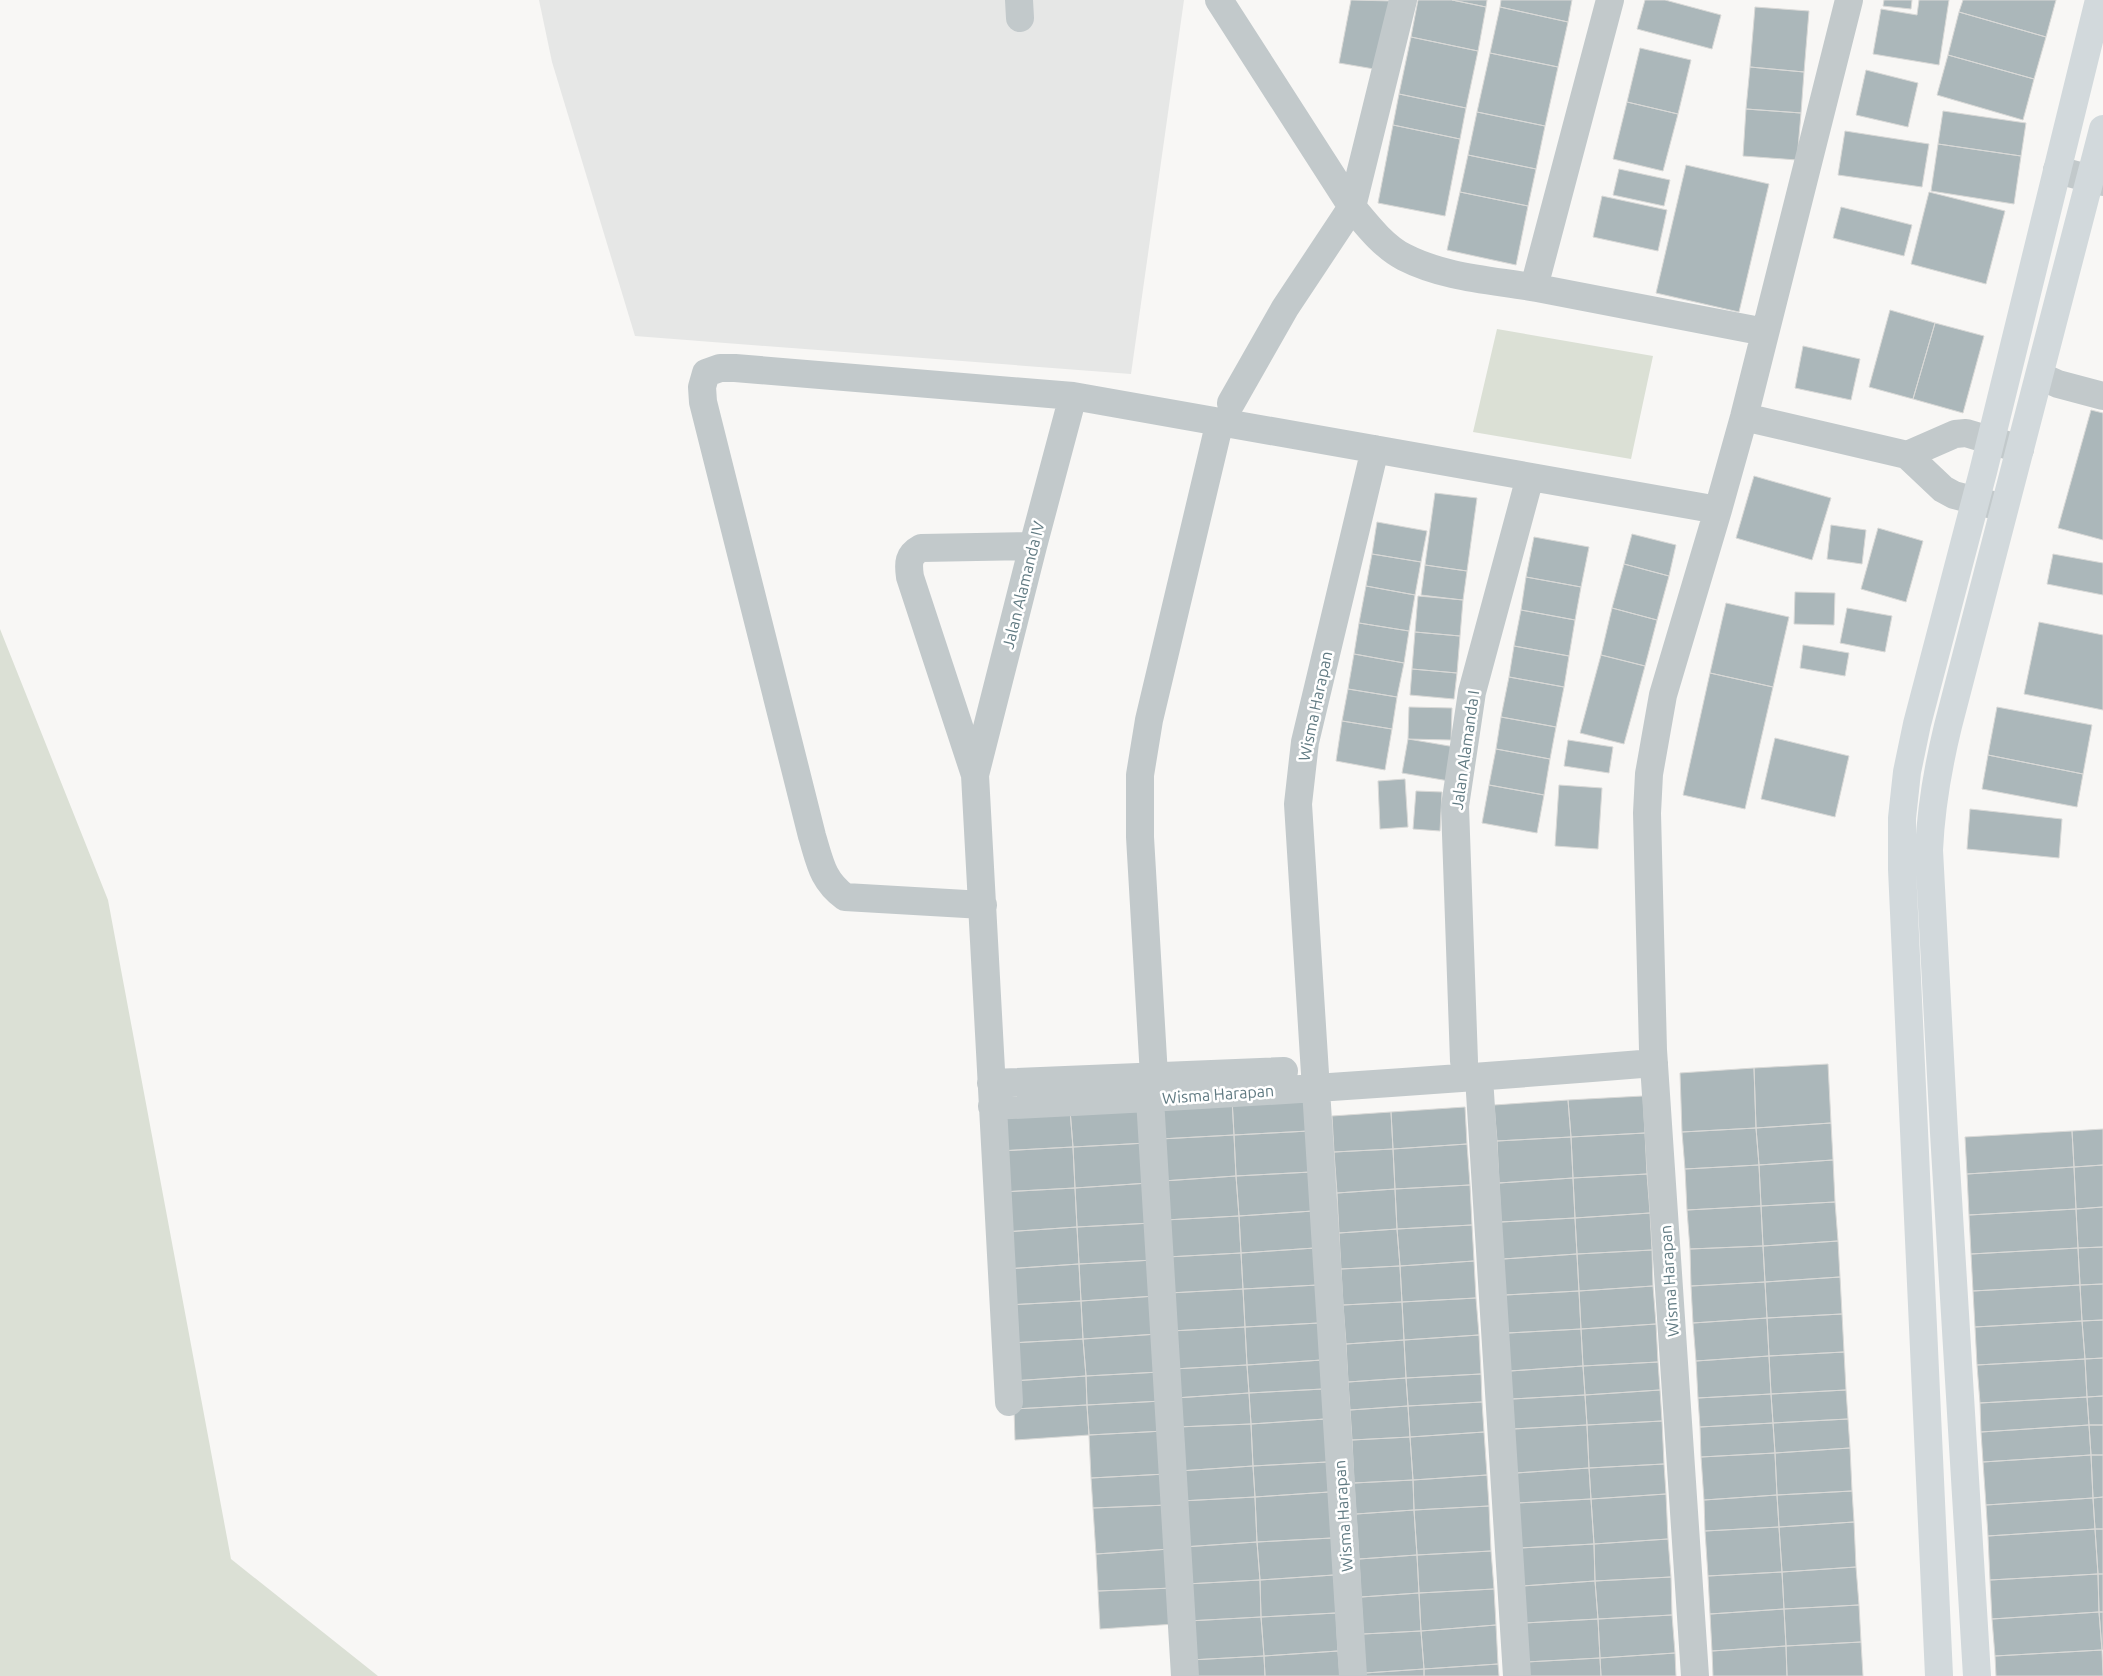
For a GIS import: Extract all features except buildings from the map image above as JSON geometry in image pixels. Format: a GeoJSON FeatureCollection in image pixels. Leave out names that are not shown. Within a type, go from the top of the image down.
{"type":"FeatureCollection","features":[{"type":"Feature","properties":{"kind":"main road"},"geometry":{"type":"LineString","coordinates":[[1939,1676],[1902,869],[1902,818],[1907,772],[1917,724],[1991,440],[2099,0]]}},
{"type":"Feature","properties":{"kind":"main road"},"geometry":{"type":"LineString","coordinates":[[1977,1676],[1944,1143],[1929,850],[1931,812],[1939,765],[2004,508],[2096,180],[2103,129]]}},
{"type":"Feature","properties":{"kind":"street"},"geometry":{"type":"LineString","coordinates":[[1219,0],[1352,207],[1374,234],[1402,256],[1430,269],[1462,276],[1765,332]]}},
{"type":"Feature","properties":{"kind":"street"},"geometry":{"type":"LineString","coordinates":[[1404,0],[1352,207],[1285,308],[1225,412],[1149,720],[1140,775],[1140,837],[1152,1088],[1654,1056]]}},
{"type":"Feature","properties":{"kind":"street"},"geometry":{"type":"LineString","coordinates":[[1534,288],[1610,0]]}},
{"type":"Feature","properties":{"kind":"street","name":"Wisma Harapan"},"geometry":{"type":"LineString","coordinates":[[1695,1676],[1654,1056],[1647,813],[1649,774],[1663,695],[1744,417],[1849,0]]}},
{"type":"Feature","properties":{"kind":"street"},"geometry":{"type":"LineString","coordinates":[[2057,170],[2096,180]]}},
{"type":"Feature","properties":{"kind":"street"},"geometry":{"type":"LineString","coordinates":[[983,905],[845,896],[832,888],[825,878],[809,827],[703,402],[702,387],[706,373],[720,368],[735,368],[1073,396],[1225,412],[1375,449],[1718,510]]}},
{"type":"Feature","properties":{"kind":"street"},"geometry":{"type":"LineString","coordinates":[[2040,376],[2058,384],[2103,396]]}},
{"type":"Feature","properties":{"kind":"street","name":"Jalan Alamanda IV"},"geometry":{"type":"LineString","coordinates":[[975,775],[1073,396]]}},
{"type":"Feature","properties":{"kind":"street"},"geometry":{"type":"LineString","coordinates":[[1744,417],[1907,455],[1943,489],[1954,495],[2004,508]]}},
{"type":"Feature","properties":{"kind":"street"},"geometry":{"type":"LineString","coordinates":[[1907,455],[1955,434],[1966,433],[2020,448]]}},
{"type":"Feature","properties":{"kind":"street","name":"Wisma Harapan"},"geometry":{"type":"LineString","coordinates":[[1353,1676],[1298,804],[1304,742],[1375,449]]}},
{"type":"Feature","properties":{"kind":"street","name":"Jalan Alamanda I"},"geometry":{"type":"LineString","coordinates":[[1471,1069],[1455,806],[1472,692],[1530,476]]}},
{"type":"Feature","properties":{"kind":"street"},"geometry":{"type":"LineString","coordinates":[[1009,1402],[975,775],[910,577],[909,558],[921,548],[1033,546]]}},
{"type":"Feature","properties":{"kind":"street"},"geometry":{"type":"LineString","coordinates":[[1471,1069],[1517,1676]]}},
{"type":"Feature","properties":{"kind":"street","name":"Wisma Harapan"},"geometry":{"type":"LineString","coordinates":[[991,1095],[1152,1088],[1185,1676]]}},
{"type":"Feature","properties":{"kind":"shaded area"},"geometry":{"type":"Polygon","coordinates":[[[539,0],[1184,0],[1131,374],[635,336],[552,62],[539,0]]]}},
{"type":"Feature","properties":{"kind":"shaded area"},"geometry":{"type":"Polygon","coordinates":[[[1497,329],[1653,356],[1631,459],[1473,432],[1497,329]]]}},
{"type":"Feature","properties":{"kind":"shaded area"},"geometry":{"type":"Polygon","coordinates":[[[0,629],[108,900],[231,1559],[378,1676],[0,1676],[0,629]]]}}]}
